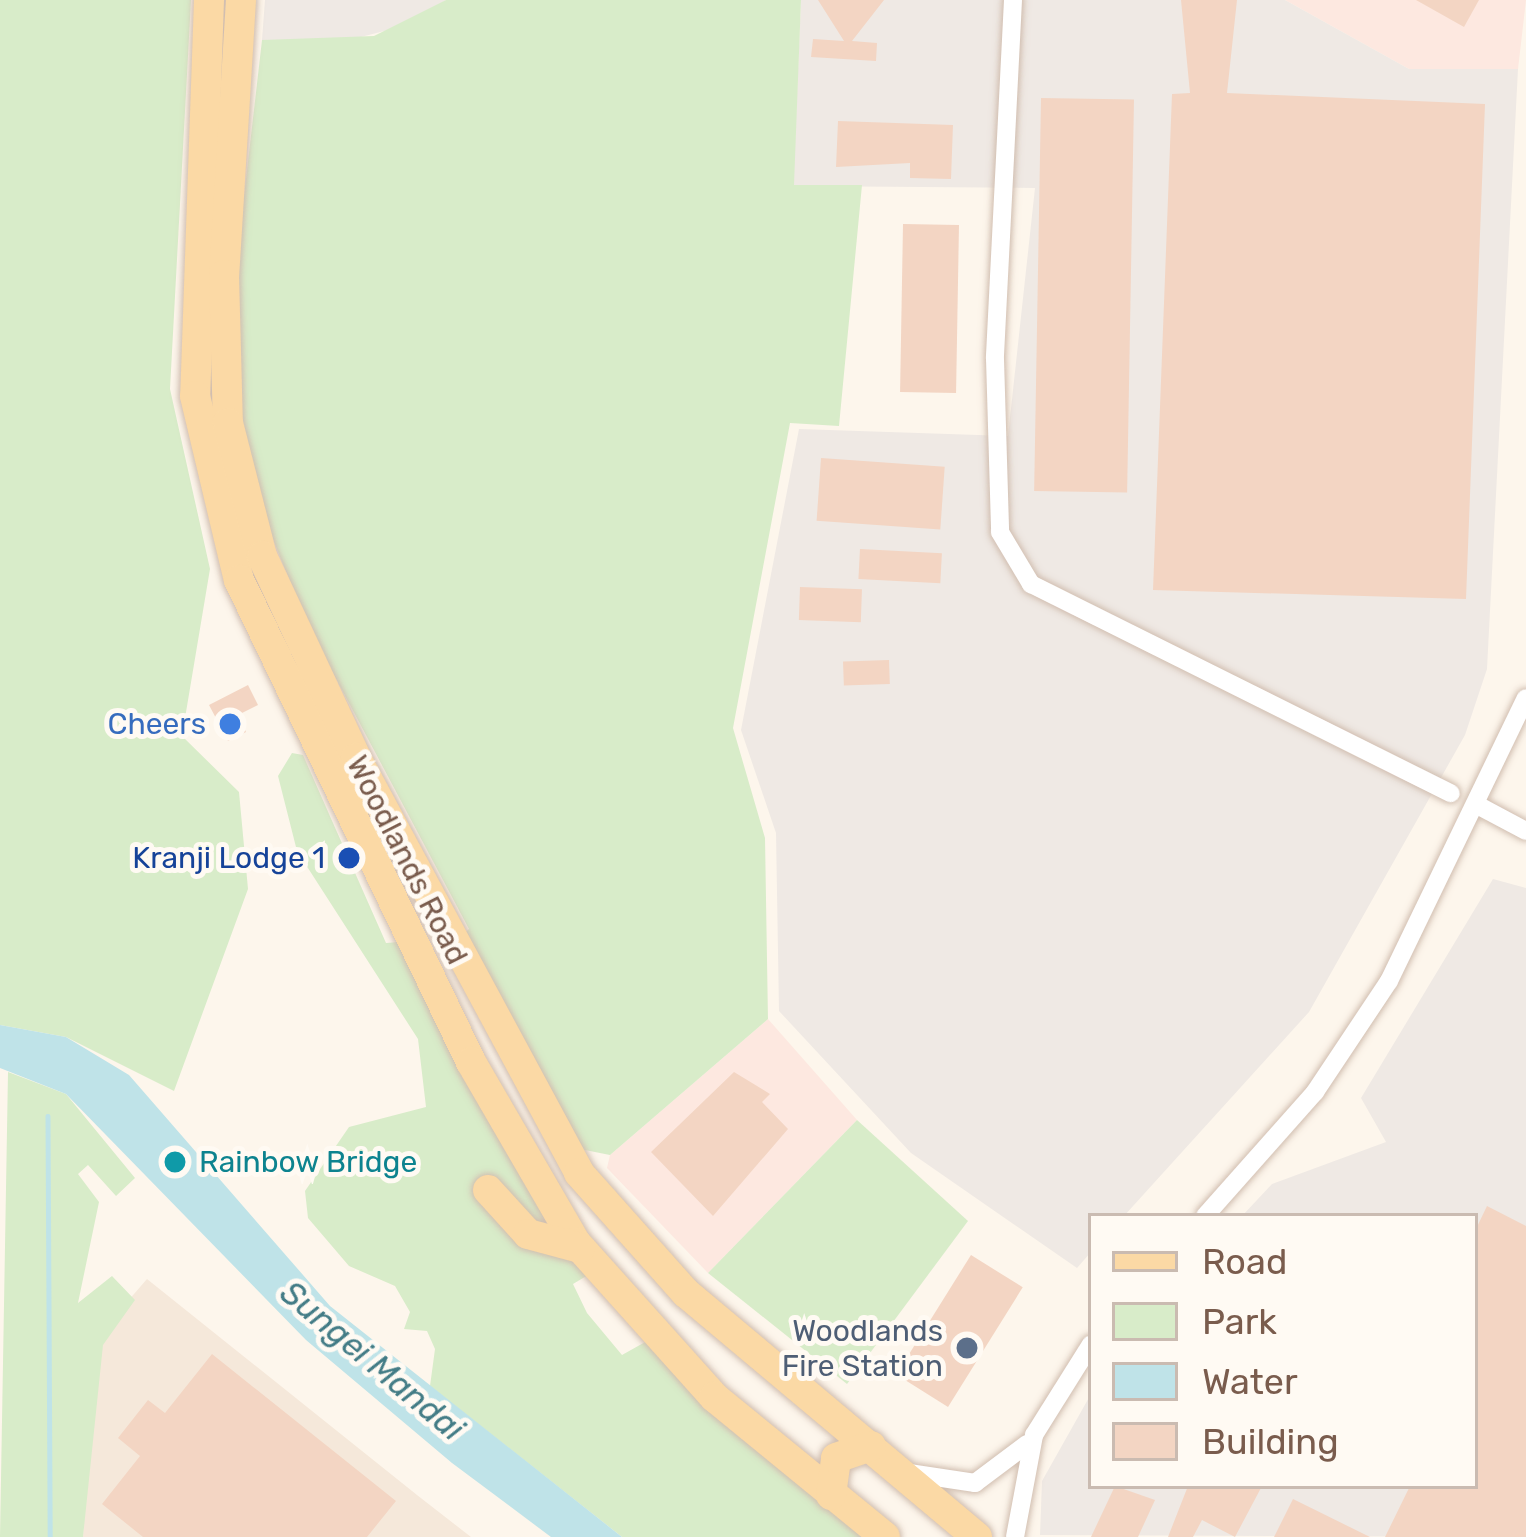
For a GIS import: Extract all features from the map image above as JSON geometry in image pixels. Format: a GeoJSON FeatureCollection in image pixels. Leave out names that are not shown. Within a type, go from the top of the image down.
{"type":"FeatureCollection","features":[{"type":"Feature","properties":{"kind":"main road","name":"Woodlands Road"},"geometry":{"type":"LineString","coordinates":[[209,0],[194,359],[224,538],[366,854],[580,1248],[714,1397],[885,1537]]}},
{"type":"Feature","properties":{"kind":"main road","name":"Woodlands Road"},"geometry":{"type":"LineString","coordinates":[[241,0],[223,353],[236,468],[278,592],[449,946],[579,1173],[686,1293],[977,1537]]}},
{"type":"Feature","properties":{"kind":"main road"},"geometry":{"type":"LineString","coordinates":[[488,1190],[528,1234],[580,1248]]}},
{"type":"Feature","properties":{"kind":"main road"},"geometry":{"type":"LineString","coordinates":[[831,1495],[836,1458],[871,1447]]}},
{"type":"Feature","properties":{"kind":"street"},"geometry":{"type":"LineString","coordinates":[[1013,0],[995,359],[1000,532],[1031,584],[1450,793]]}},
{"type":"Feature","properties":{"kind":"street"},"geometry":{"type":"LineString","coordinates":[[1208,1213],[1337,1061],[1479,806],[1526,698]]}},
{"type":"Feature","properties":{"kind":"street"},"geometry":{"type":"LineString","coordinates":[[1479,806],[1526,831]]}},
{"type":"Feature","properties":{"kind":"street"},"geometry":{"type":"LineString","coordinates":[[898,1469],[975,1483],[1005,1470],[1034,1436],[1088,1349]]}},
{"type":"Feature","properties":{"kind":"street"},"geometry":{"type":"LineString","coordinates":[[1015,1537],[1034,1436]]}},
{"type":"Feature","properties":{"kind":"shaded area"},"geometry":{"type":"Polygon","coordinates":[[[265,0],[446,0],[408,25],[337,43],[262,40],[265,0]]]}},
{"type":"Feature","properties":{"kind":"shaded area"},"geometry":{"type":"Polygon","coordinates":[[[801,0],[1285,0],[1409,69],[1518,69],[1487,669],[1465,735],[1309,1012],[1127,1213],[1088,1213],[1088,1255],[1077,1268],[911,1153],[779,1011],[776,833],[741,730],[799,429],[1008,436],[1035,188],[793,186],[801,0]]]}},
{"type":"Feature","properties":{"kind":"shaded area"},"geometry":{"type":"Polygon","coordinates":[[[1285,0],[1526,0],[1518,69],[1409,69],[1285,0]]]}},
{"type":"Feature","properties":{"kind":"shaded area"},"geometry":{"type":"Polygon","coordinates":[[[1493,879],[1526,888],[1526,1537],[1040,1535],[1042,1481],[1088,1399],[1088,1489],[1478,1489],[1478,1213],[1245,1213],[1272,1184],[1386,1142],[1361,1098],[1493,879]]]}},
{"type":"Feature","properties":{"kind":"shaded area"},"geometry":{"type":"Polygon","coordinates":[[[768,1019],[857,1120],[708,1273],[607,1168],[610,1155],[768,1019]]]}},
{"type":"Feature","properties":{"kind":"shaded area"},"geometry":{"type":"Polygon","coordinates":[[[147,1279],[471,1537],[83,1537],[95,1339],[147,1279]]]}},
{"type":"Feature","properties":{"kind":"green space"},"geometry":{"type":"Polygon","coordinates":[[[0,0],[191,0],[170,389],[210,569],[182,736],[239,792],[248,889],[174,1091],[66,1037],[0,1025],[0,0]]]}},
{"type":"Feature","properties":{"kind":"green space"},"geometry":{"type":"Polygon","coordinates":[[[446,0],[801,0],[794,185],[862,185],[839,426],[790,423],[733,728],[765,838],[768,1019],[610,1155],[580,1149],[462,935],[469,929],[307,624],[261,509],[242,424],[235,275],[262,40],[374,36],[446,0]]]}},
{"type":"Feature","properties":{"kind":"green space"},"geometry":{"type":"Polygon","coordinates":[[[292,753],[303,755],[386,943],[399,942],[593,1272],[573,1284],[587,1313],[622,1355],[647,1341],[871,1537],[622,1537],[430,1386],[435,1349],[427,1331],[404,1329],[410,1312],[395,1286],[349,1266],[308,1218],[305,1191],[349,1127],[426,1107],[418,1039],[297,851],[278,776],[292,753]]]}},
{"type":"Feature","properties":{"kind":"green space"},"geometry":{"type":"Polygon","coordinates":[[[8,1072],[66,1094],[135,1178],[116,1196],[88,1165],[78,1174],[99,1202],[78,1303],[112,1276],[135,1300],[103,1345],[83,1537],[0,1537],[8,1072]]]}},
{"type":"Feature","properties":{"kind":"green space"},"geometry":{"type":"Polygon","coordinates":[[[857,1120],[968,1221],[847,1384],[708,1273],[857,1120]]]}},
{"type":"Feature","properties":{"kind":"water","name":"Sungei Mandai"},"geometry":{"type":"Polygon","coordinates":[[[0,1025],[66,1037],[129,1075],[330,1306],[622,1537],[551,1537],[452,1463],[306,1340],[66,1094],[0,1068],[0,1025]]]}},
{"type":"Feature","properties":{"kind":"building"},"geometry":{"type":"Polygon","coordinates":[[[818,0],[884,0],[852,41],[877,43],[876,61],[811,57],[813,39],[844,41],[818,0]]]}},
{"type":"Feature","properties":{"kind":"building"},"geometry":{"type":"Polygon","coordinates":[[[1181,0],[1237,0],[1227,93],[1485,104],[1466,599],[1153,590],[1172,94],[1190,93],[1181,0]]]}},
{"type":"Feature","properties":{"kind":"building"},"geometry":{"type":"Polygon","coordinates":[[[1416,0],[1479,0],[1464,27],[1416,0]]]}},
{"type":"Feature","properties":{"kind":"building"},"geometry":{"type":"Polygon","coordinates":[[[1041,98],[1134,100],[1127,493],[1034,491],[1041,98]]]}},
{"type":"Feature","properties":{"kind":"building"},"geometry":{"type":"Polygon","coordinates":[[[838,121],[953,125],[951,179],[910,178],[910,163],[836,167],[838,121]]]}},
{"type":"Feature","properties":{"kind":"building"},"geometry":{"type":"Polygon","coordinates":[[[903,224],[959,225],[956,393],[900,392],[903,224]]]}},
{"type":"Feature","properties":{"kind":"building"},"geometry":{"type":"Polygon","coordinates":[[[821,458],[945,467],[940,529],[817,521],[821,458]]]}},
{"type":"Feature","properties":{"kind":"building"},"geometry":{"type":"Polygon","coordinates":[[[860,549],[942,553],[940,583],[858,579],[860,549]]]}},
{"type":"Feature","properties":{"kind":"building"},"geometry":{"type":"Polygon","coordinates":[[[800,587],[862,589],[861,622],[799,620],[800,587]]]}},
{"type":"Feature","properties":{"kind":"building"},"geometry":{"type":"Polygon","coordinates":[[[889,660],[890,684],[844,686],[843,662],[889,660]]]}},
{"type":"Feature","properties":{"kind":"building","name":"Cheers"},"geometry":{"type":"Polygon","coordinates":[[[248,685],[258,705],[238,715],[246,732],[228,741],[209,705],[248,685]]]}},
{"type":"Feature","properties":{"kind":"building"},"geometry":{"type":"Polygon","coordinates":[[[734,1072],[770,1094],[762,1102],[788,1129],[713,1216],[651,1152],[734,1072]]]}},
{"type":"Feature","properties":{"kind":"building"},"geometry":{"type":"Polygon","coordinates":[[[1487,1206],[1526,1226],[1526,1537],[1385,1537],[1409,1489],[1478,1489],[1478,1225],[1487,1206]]]}},
{"type":"Feature","properties":{"kind":"building"},"geometry":{"type":"Polygon","coordinates":[[[971,1255],[1023,1287],[948,1407],[896,1375],[971,1255]]]}},
{"type":"Feature","properties":{"kind":"building"},"geometry":{"type":"Polygon","coordinates":[[[212,1354],[396,1501],[367,1537],[143,1537],[102,1504],[140,1456],[118,1438],[148,1400],[165,1413],[212,1354]]]}},
{"type":"Feature","properties":{"kind":"building"},"geometry":{"type":"Polygon","coordinates":[[[1114,1489],[1155,1500],[1138,1537],[1091,1537],[1114,1489]]]}},
{"type":"Feature","properties":{"kind":"building"},"geometry":{"type":"Polygon","coordinates":[[[1187,1489],[1260,1489],[1235,1537],[1202,1520],[1193,1537],[1168,1537],[1187,1489]]]}},
{"type":"Feature","properties":{"kind":"building"},"geometry":{"type":"Polygon","coordinates":[[[1293,1499],[1370,1537],[1274,1537],[1293,1499]]]}},
{"type":"Feature","properties":{"kind":"waterway"},"geometry":{"type":"LineString","coordinates":[[48,1116],[50,1537]]}},
{"type":"Feature","properties":{"kind":"place","name":"Cheers"},"geometry":{"type":"Point","coordinates":[230,724]}},
{"type":"Feature","properties":{"kind":"place","name":"Kranji Lodge 1"},"geometry":{"type":"Point","coordinates":[349,858]}},
{"type":"Feature","properties":{"kind":"place","name":"Rainbow Bridge"},"geometry":{"type":"Point","coordinates":[175,1162]}},
{"type":"Feature","properties":{"kind":"place","name":"Woodlands Fire Station"},"geometry":{"type":"Point","coordinates":[967,1348]}}]}
